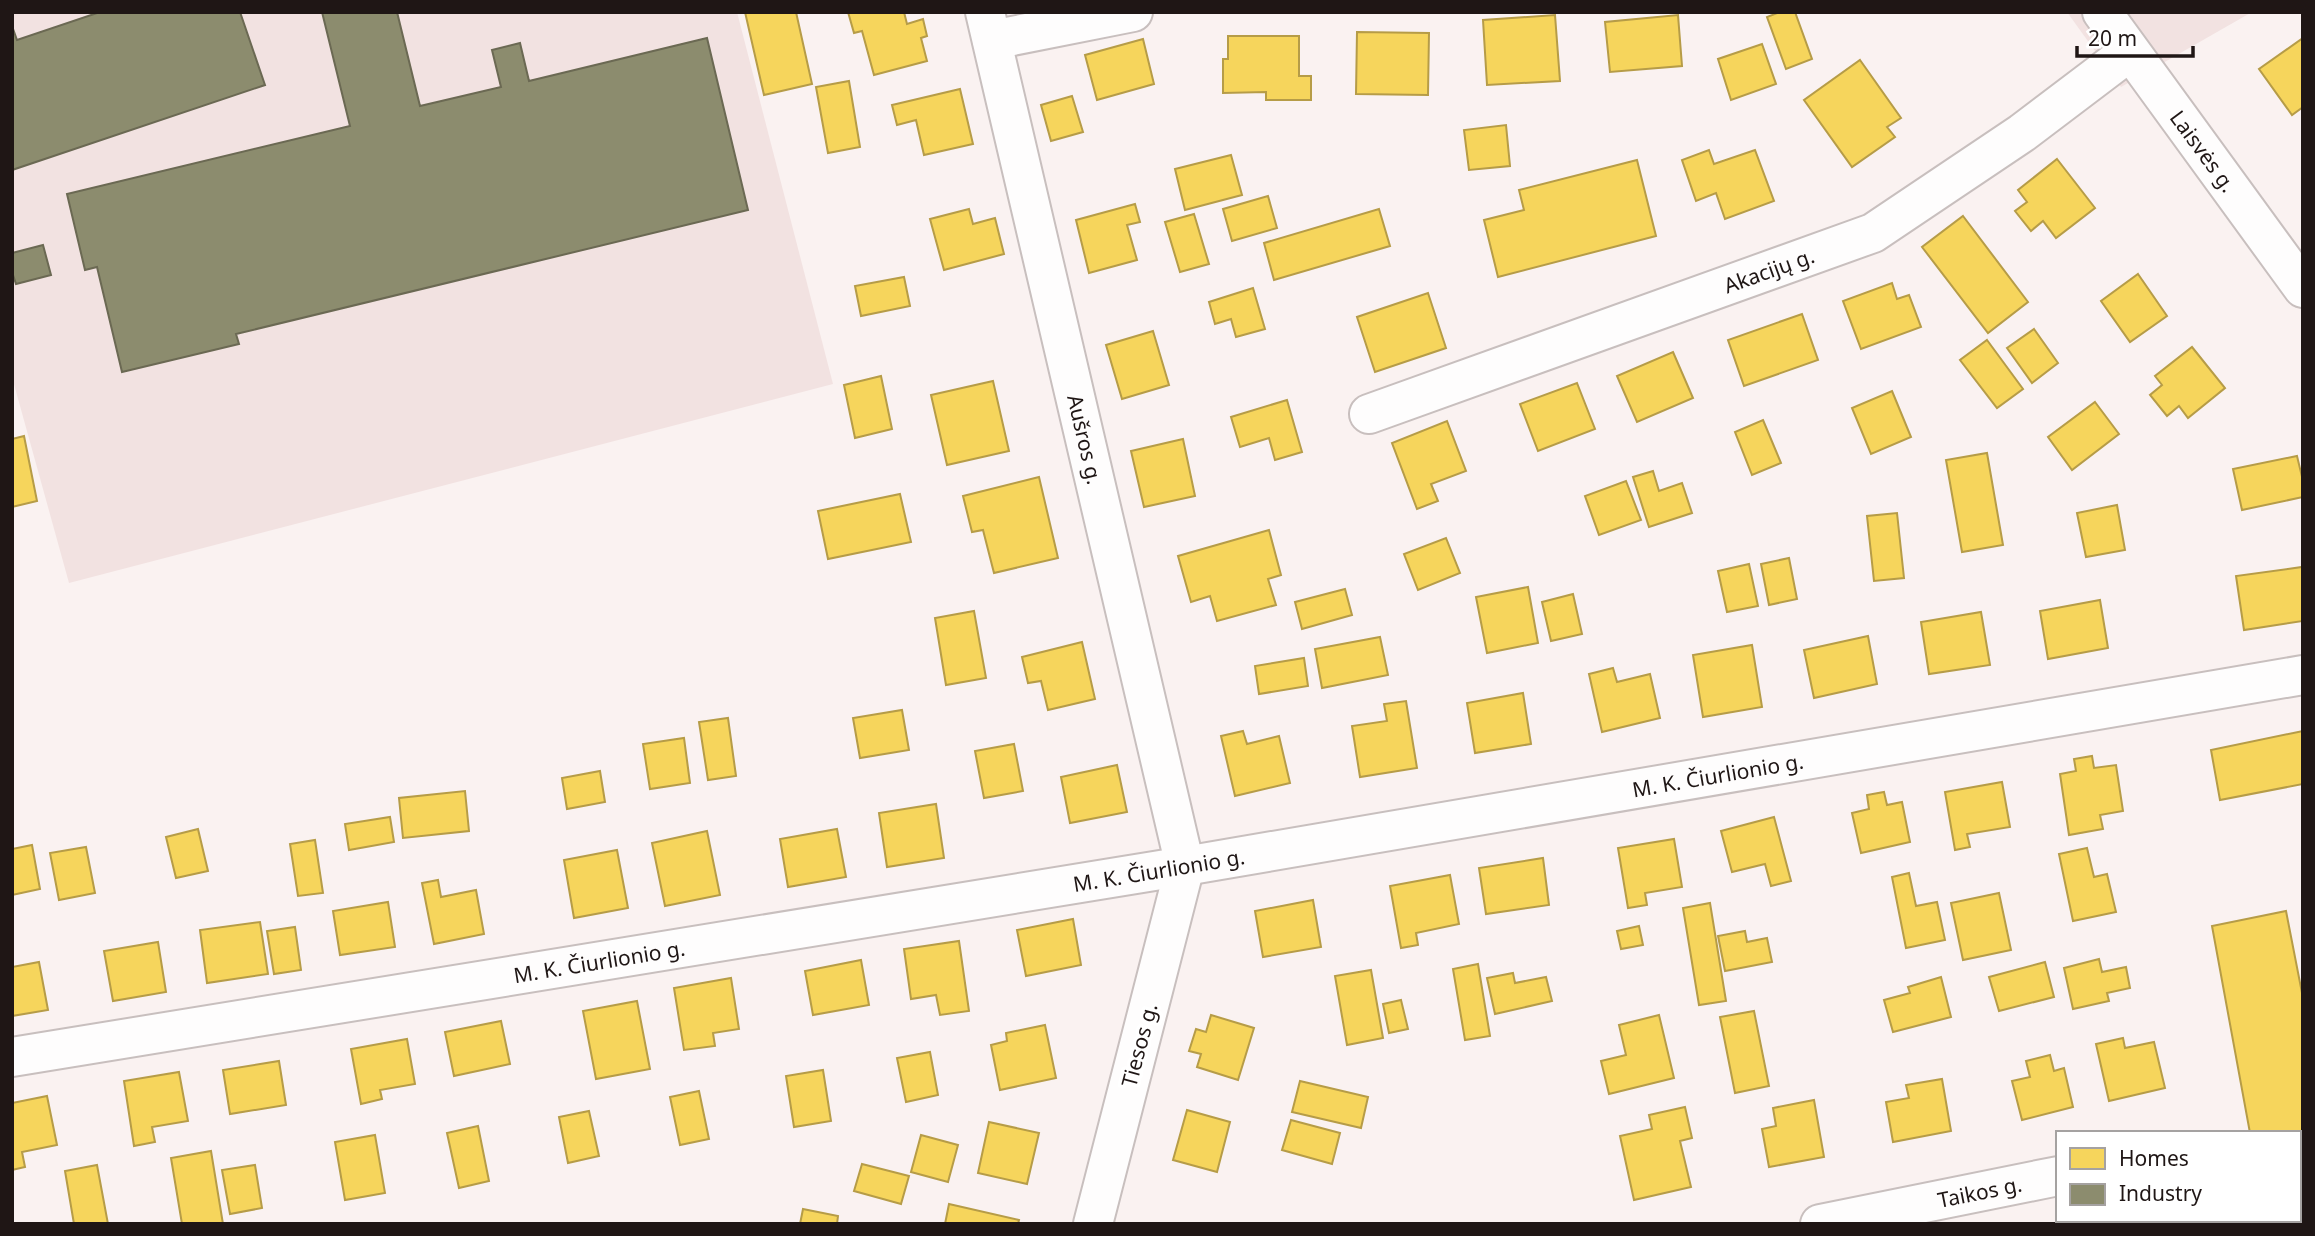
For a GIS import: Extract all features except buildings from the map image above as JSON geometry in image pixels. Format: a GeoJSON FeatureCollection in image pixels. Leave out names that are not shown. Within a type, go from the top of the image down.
{"type":"FeatureCollection","features":[{"type":"Feature","properties":{"kind":"street"},"geometry":{"type":"LineString","coordinates":[[988,26],[1133,12]]}},
{"type":"Feature","properties":{"kind":"street","name":"Laisvės g."},"geometry":{"type":"LineString","coordinates":[[2102,12],[2303,288]]}},
{"type":"Feature","properties":{"kind":"street","name":"Aušros g."},"geometry":{"type":"LineString","coordinates":[[988,26],[1185,866]]}},
{"type":"Feature","properties":{"kind":"street","name":"Akacijų g."},"geometry":{"type":"LineString","coordinates":[[1369,414],[1873,233],[2022,133],[2129,52]]}},
{"type":"Feature","properties":{"kind":"street","name":"M. K. Čiurlionio g."},"geometry":{"type":"LineString","coordinates":[[12,1057],[1185,866],[2303,675]]}},
{"type":"Feature","properties":{"kind":"street","name":"Tiesos g."},"geometry":{"type":"LineString","coordinates":[[1093,1224],[1185,866]]}},
{"type":"Feature","properties":{"kind":"street","name":"Taikos g."},"geometry":{"type":"LineString","coordinates":[[1820,1224],[2056,1176]]}},
{"type":"Feature","properties":{"kind":"shaded area"},"geometry":{"type":"Polygon","coordinates":[[[12,12],[737,12],[833,384],[69,583],[12,377],[12,12]]]}},
{"type":"Feature","properties":{"kind":"shaded area"},"geometry":{"type":"Polygon","coordinates":[[[2067,12],[2252,12],[2121,87],[2067,12]]]}}]}
